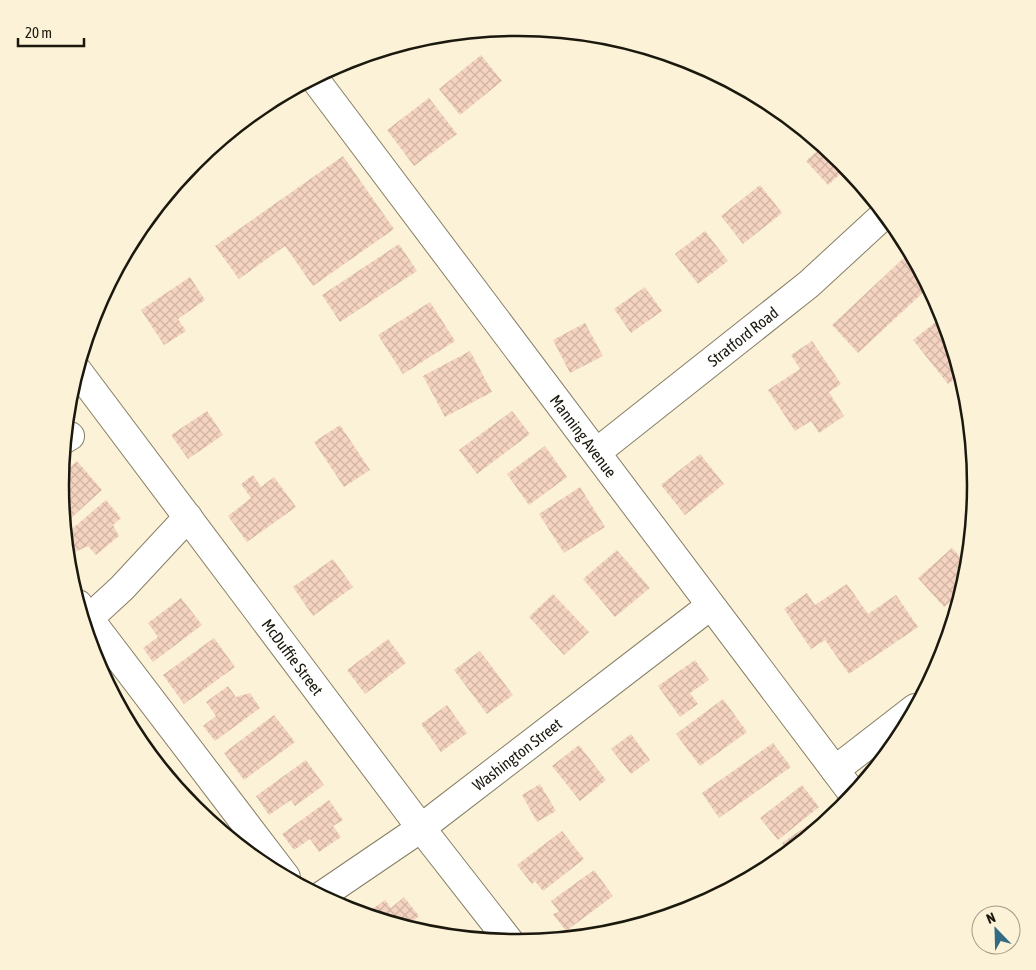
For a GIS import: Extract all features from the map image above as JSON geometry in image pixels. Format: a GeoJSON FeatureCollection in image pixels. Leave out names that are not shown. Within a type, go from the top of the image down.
{"type":"FeatureCollection","features":[{"type":"Feature","properties":{"kind":"street","name":"Manning Avenue"},"geometry":{"type":"LineString","coordinates":[[318,84],[848,788]]}},
{"type":"Feature","properties":{"kind":"street","name":"Stratford Road"},"geometry":{"type":"LineString","coordinates":[[597,452],[809,284],[879,219]]}},
{"type":"Feature","properties":{"kind":"street","name":"McDuffie Street"},"geometry":{"type":"LineString","coordinates":[[83,378],[503,933]]}},
{"type":"Feature","properties":{"kind":"street"},"geometry":{"type":"LineString","coordinates":[[88,611],[188,517]]}},
{"type":"Feature","properties":{"kind":"street","name":"Washington Street"},"geometry":{"type":"LineString","coordinates":[[328,891],[422,828],[710,606]]}},
{"type":"Feature","properties":{"kind":"street"},"geometry":{"type":"LineString","coordinates":[[92,625],[274,861]]}},
{"type":"Feature","properties":{"kind":"street"},"geometry":{"type":"LineString","coordinates":[[835,770],[900,719]]}},
{"type":"Feature","properties":{"kind":"building"},"geometry":{"type":"Polygon","coordinates":[[[481,55],[502,81],[460,115],[439,89],[481,55]]]}},
{"type":"Feature","properties":{"kind":"building"},"geometry":{"type":"Polygon","coordinates":[[[429,98],[457,134],[414,166],[387,130],[429,98]]]}},
{"type":"Feature","properties":{"kind":"building"},"geometry":{"type":"Polygon","coordinates":[[[817,151],[841,174],[828,185],[806,161],[817,151]]]}},
{"type":"Feature","properties":{"kind":"building"},"geometry":{"type":"Polygon","coordinates":[[[343,156],[394,229],[313,286],[285,246],[239,279],[215,246],[343,156]]]}},
{"type":"Feature","properties":{"kind":"building"},"geometry":{"type":"Polygon","coordinates":[[[760,185],[782,213],[743,244],[721,216],[760,185]]]}},
{"type":"Feature","properties":{"kind":"building"},"geometry":{"type":"Polygon","coordinates":[[[705,231],[728,261],[698,284],[675,254],[705,231]]]}},
{"type":"Feature","properties":{"kind":"building"},"geometry":{"type":"Polygon","coordinates":[[[399,244],[417,271],[340,322],[322,295],[399,244]]]}},
{"type":"Feature","properties":{"kind":"building"},"geometry":{"type":"Polygon","coordinates":[[[905,257],[923,293],[858,353],[832,325],[905,257]]]}},
{"type":"Feature","properties":{"kind":"building"},"geometry":{"type":"Polygon","coordinates":[[[190,277],[205,300],[178,319],[186,331],[164,345],[141,310],[190,277]]]}},
{"type":"Feature","properties":{"kind":"building"},"geometry":{"type":"Polygon","coordinates":[[[645,287],[662,311],[631,333],[614,309],[645,287]]]}},
{"type":"Feature","properties":{"kind":"building"},"geometry":{"type":"Polygon","coordinates":[[[430,302],[455,341],[403,374],[378,335],[430,302]]]}},
{"type":"Feature","properties":{"kind":"building"},"geometry":{"type":"Polygon","coordinates":[[[936,322],[954,380],[948,384],[913,340],[936,322]]]}},
{"type":"Feature","properties":{"kind":"building"},"geometry":{"type":"Polygon","coordinates":[[[585,323],[603,356],[570,373],[553,340],[585,323]]]}},
{"type":"Feature","properties":{"kind":"building"},"geometry":{"type":"Polygon","coordinates":[[[812,341],[841,384],[829,392],[844,416],[819,433],[811,421],[795,431],[768,390],[800,369],[791,355],[812,341]]]}},
{"type":"Feature","properties":{"kind":"building"},"geometry":{"type":"Polygon","coordinates":[[[470,351],[492,392],[445,417],[423,376],[470,351]]]}},
{"type":"Feature","properties":{"kind":"building"},"geometry":{"type":"Polygon","coordinates":[[[207,411],[223,435],[188,459],[171,435],[207,411]]]}},
{"type":"Feature","properties":{"kind":"building"},"geometry":{"type":"Polygon","coordinates":[[[512,411],[530,434],[477,474],[459,450],[512,411]]]}},
{"type":"Feature","properties":{"kind":"building"},"geometry":{"type":"Polygon","coordinates":[[[340,425],[370,470],[344,487],[314,442],[340,425]]]}},
{"type":"Feature","properties":{"kind":"building"},"geometry":{"type":"Polygon","coordinates":[[[545,446],[567,477],[529,505],[507,474],[545,446]]]}},
{"type":"Feature","properties":{"kind":"building"},"geometry":{"type":"Polygon","coordinates":[[[700,454],[724,484],[685,515],[661,485],[700,454]]]}},
{"type":"Feature","properties":{"kind":"building"},"geometry":{"type":"Polygon","coordinates":[[[77,461],[102,490],[71,518],[69,485],[70,467],[77,461]]]}},
{"type":"Feature","properties":{"kind":"building"},"geometry":{"type":"Polygon","coordinates":[[[253,475],[261,487],[274,477],[296,507],[247,542],[228,516],[251,498],[241,484],[253,475]]]}},
{"type":"Feature","properties":{"kind":"building"},"geometry":{"type":"Polygon","coordinates":[[[580,487],[605,527],[564,553],[539,514],[580,487]]]}},
{"type":"Feature","properties":{"kind":"building"},"geometry":{"type":"Polygon","coordinates":[[[106,500],[121,518],[113,525],[119,536],[96,555],[88,546],[75,552],[72,529],[106,500]]]}},
{"type":"Feature","properties":{"kind":"building"},"geometry":{"type":"Polygon","coordinates":[[[952,548],[961,557],[951,601],[944,607],[918,578],[952,548]]]}},
{"type":"Feature","properties":{"kind":"building"},"geometry":{"type":"Polygon","coordinates":[[[617,550],[650,588],[615,617],[583,579],[617,550]]]}},
{"type":"Feature","properties":{"kind":"building"},"geometry":{"type":"Polygon","coordinates":[[[333,559],[353,587],[313,616],[293,587],[333,559]]]}},
{"type":"Feature","properties":{"kind":"building"},"geometry":{"type":"Polygon","coordinates":[[[847,584],[868,614],[896,595],[918,627],[849,674],[825,640],[811,649],[784,609],[807,593],[815,605],[847,584]]]}},
{"type":"Feature","properties":{"kind":"building"},"geometry":{"type":"Polygon","coordinates":[[[553,594],[589,632],[564,655],[529,617],[553,594]]]}},
{"type":"Feature","properties":{"kind":"building"},"geometry":{"type":"Polygon","coordinates":[[[181,598],[202,625],[153,662],[143,648],[158,637],[148,623],[181,598]]]}},
{"type":"Feature","properties":{"kind":"building"},"geometry":{"type":"Polygon","coordinates":[[[214,638],[235,667],[184,704],[163,675],[214,638]]]}},
{"type":"Feature","properties":{"kind":"building"},"geometry":{"type":"Polygon","coordinates":[[[388,639],[406,663],[365,694],[347,670],[388,639]]]}},
{"type":"Feature","properties":{"kind":"building"},"geometry":{"type":"Polygon","coordinates":[[[480,651],[513,695],[487,714],[454,670],[480,651]]]}},
{"type":"Feature","properties":{"kind":"building"},"geometry":{"type":"Polygon","coordinates":[[[695,660],[709,680],[690,693],[698,704],[680,717],[658,686],[695,660]]]}},
{"type":"Feature","properties":{"kind":"building"},"geometry":{"type":"Polygon","coordinates":[[[228,686],[236,697],[250,693],[260,708],[215,741],[203,726],[216,716],[206,702],[228,686]]]}},
{"type":"Feature","properties":{"kind":"building"},"geometry":{"type":"Polygon","coordinates":[[[723,699],[747,732],[700,766],[676,734],[723,699]]]}},
{"type":"Feature","properties":{"kind":"building"},"geometry":{"type":"Polygon","coordinates":[[[447,705],[467,733],[441,752],[421,724],[447,705]]]}},
{"type":"Feature","properties":{"kind":"building"},"geometry":{"type":"Polygon","coordinates":[[[274,715],[295,742],[244,780],[224,753],[274,715]]]}},
{"type":"Feature","properties":{"kind":"building"},"geometry":{"type":"Polygon","coordinates":[[[631,734],[650,760],[631,774],[611,749],[631,734]]]}},
{"type":"Feature","properties":{"kind":"building"},"geometry":{"type":"Polygon","coordinates":[[[773,743],[791,767],[719,818],[702,793],[773,743]]]}},
{"type":"Feature","properties":{"kind":"building"},"geometry":{"type":"Polygon","coordinates":[[[579,745],[606,780],[580,801],[552,766],[579,745]]]}},
{"type":"Feature","properties":{"kind":"building"},"geometry":{"type":"Polygon","coordinates":[[[306,760],[324,785],[295,806],[291,800],[269,815],[256,796],[306,760]]]}},
{"type":"Feature","properties":{"kind":"building"},"geometry":{"type":"Polygon","coordinates":[[[540,784],[556,811],[537,822],[522,795],[540,784]]]}},
{"type":"Feature","properties":{"kind":"building"},"geometry":{"type":"Polygon","coordinates":[[[802,785],[819,807],[778,840],[760,818],[802,785]]]}},
{"type":"Feature","properties":{"kind":"building"},"geometry":{"type":"Polygon","coordinates":[[[329,800],[343,820],[333,826],[341,837],[319,852],[310,839],[294,850],[282,834],[329,800]]]}},
{"type":"Feature","properties":{"kind":"building"},"geometry":{"type":"Polygon","coordinates":[[[817,819],[784,846],[782,843],[817,819]]]}},
{"type":"Feature","properties":{"kind":"building"},"geometry":{"type":"Polygon","coordinates":[[[562,831],[584,859],[543,891],[535,881],[532,884],[517,865],[562,831]]]}},
{"type":"Feature","properties":{"kind":"building"},"geometry":{"type":"Polygon","coordinates":[[[594,870],[613,896],[566,931],[553,914],[559,912],[551,901],[594,870]]]}},
{"type":"Feature","properties":{"kind":"building"},"geometry":{"type":"Polygon","coordinates":[[[404,897],[419,916],[413,921],[372,909],[385,900],[391,908],[404,897]]]}}]}
